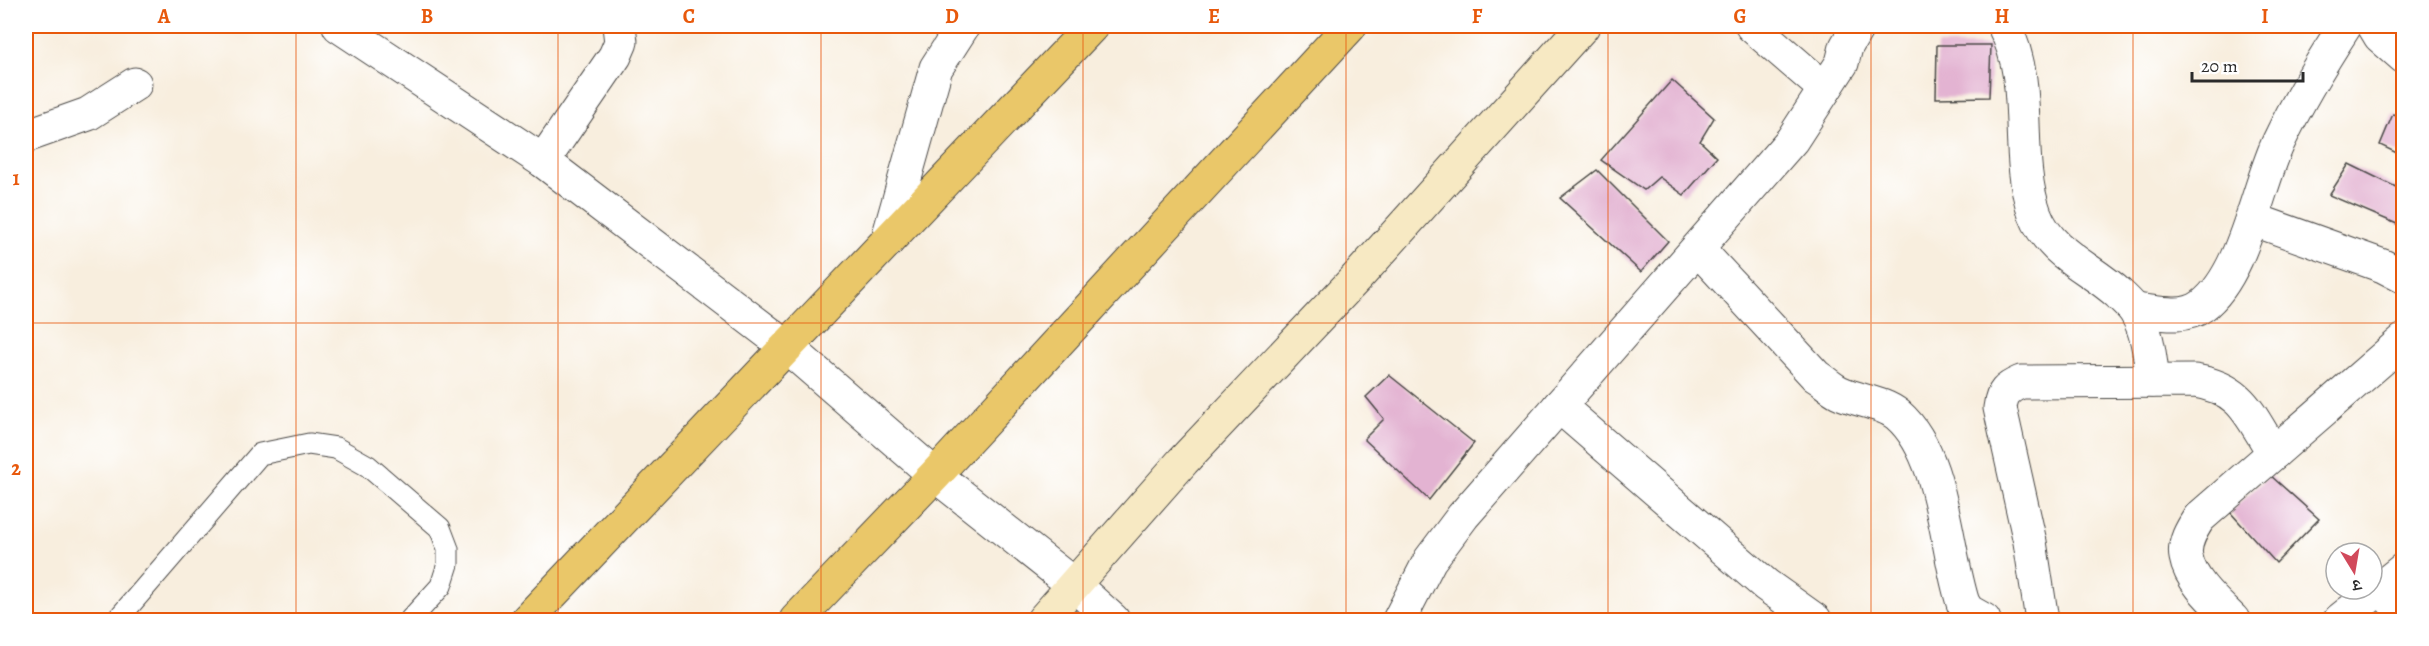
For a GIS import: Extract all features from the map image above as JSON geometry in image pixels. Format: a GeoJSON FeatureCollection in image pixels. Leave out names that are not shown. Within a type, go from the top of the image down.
{"type":"FeatureCollection","features":[{"type":"Feature","properties":{"kind":"main road"},"geometry":{"type":"LineString","coordinates":[[527,621],[1092,26]]}},
{"type":"Feature","properties":{"kind":"main road"},"geometry":{"type":"LineString","coordinates":[[796,621],[935,475],[1350,26]]}},
{"type":"Feature","properties":{"kind":"street"},"geometry":{"type":"LineString","coordinates":[[339,26],[543,160],[787,347],[935,475],[1074,585],[1113,621]]}},
{"type":"Feature","properties":{"kind":"street"},"geometry":{"type":"LineString","coordinates":[[543,160],[615,56],[621,42],[619,26]]}},
{"type":"Feature","properties":{"kind":"street"},"geometry":{"type":"LineString","coordinates":[[887,242],[936,68],[963,26]]}},
{"type":"Feature","properties":{"kind":"street"},"geometry":{"type":"LineString","coordinates":[[1043,621],[1183,461],[1361,273],[1583,26]]}},
{"type":"Feature","properties":{"kind":"street"},"geometry":{"type":"LineString","coordinates":[[1752,26],[1825,89]]}},
{"type":"Feature","properties":{"kind":"street"},"geometry":{"type":"LineString","coordinates":[[1399,621],[1430,560],[1462,516],[1792,140],[1842,63],[1846,47],[1858,26]]}},
{"type":"Feature","properties":{"kind":"street"},"geometry":{"type":"LineString","coordinates":[[2004,26],[2012,46],[2023,100],[2028,176],[2035,213],[2048,239],[2065,255],[2110,286],[2135,310],[2147,342],[2153,381]]}},
{"type":"Feature","properties":{"kind":"street"},"geometry":{"type":"LineString","coordinates":[[2135,310],[2172,314],[2186,313],[2201,307],[2213,294],[2230,268],[2252,219],[2278,144],[2302,96],[2345,26]]}},
{"type":"Feature","properties":{"kind":"street"},"geometry":{"type":"LineString","coordinates":[[2374,26],[2380,36],[2403,57]]}},
{"type":"Feature","properties":{"kind":"street"},"geometry":{"type":"LineString","coordinates":[[26,136],[88,114],[135,84]]}},
{"type":"Feature","properties":{"kind":"street"},"geometry":{"type":"LineString","coordinates":[[2252,219],[2374,263],[2403,277]]}},
{"type":"Feature","properties":{"kind":"street"},"geometry":{"type":"LineString","coordinates":[[1698,249],[1816,376],[1839,392],[1896,413],[1911,429],[1923,449],[1946,520],[1963,603],[1968,611],[1984,621]]}},
{"type":"Feature","properties":{"kind":"street"},"geometry":{"type":"LineString","coordinates":[[2233,621],[2195,576],[2186,557],[2187,540],[2199,518],[2403,340]]}},
{"type":"Feature","properties":{"kind":"street"},"geometry":{"type":"LineString","coordinates":[[2042,621],[2034,566],[2000,408],[2002,395],[2009,387],[2021,382],[2195,381],[2217,385],[2230,392],[2245,407],[2274,453]]}},
{"type":"Feature","properties":{"kind":"street"},"geometry":{"type":"LineString","coordinates":[[1559,406],[1766,585],[1815,621]]}},
{"type":"Feature","properties":{"kind":"street"},"geometry":{"type":"LineString","coordinates":[[2340,621],[2393,579],[2403,614]]}},
{"type":"Feature","properties":{"kind":"lane"},"geometry":{"type":"LineString","coordinates":[[117,621],[260,453],[309,444],[336,448],[368,466],[440,528],[448,549],[448,564],[441,586],[410,621]]}},
{"type":"Feature","properties":{"kind":"building"},"geometry":{"type":"Polygon","coordinates":[[[1937,45],[1991,45],[1989,97],[1936,98],[1937,45]]]}},
{"type":"Feature","properties":{"kind":"building"},"geometry":{"type":"Polygon","coordinates":[[[1672,80],[1714,118],[1700,141],[1717,157],[1684,195],[1659,177],[1644,190],[1601,160],[1672,80]]]}},
{"type":"Feature","properties":{"kind":"building"},"geometry":{"type":"Polygon","coordinates":[[[2393,114],[2404,120],[2404,151],[2401,155],[2380,145],[2393,114]]]}},
{"type":"Feature","properties":{"kind":"building"},"geometry":{"type":"Polygon","coordinates":[[[2349,164],[2404,191],[2404,227],[2329,195],[2349,164]]]}},
{"type":"Feature","properties":{"kind":"building"},"geometry":{"type":"Polygon","coordinates":[[[1597,170],[1668,241],[1641,272],[1560,198],[1597,170]]]}},
{"type":"Feature","properties":{"kind":"building"},"geometry":{"type":"Polygon","coordinates":[[[1389,375],[1474,443],[1429,500],[1364,439],[1384,419],[1366,397],[1389,375]]]}},
{"type":"Feature","properties":{"kind":"building"},"geometry":{"type":"Polygon","coordinates":[[[2270,475],[2319,519],[2276,563],[2230,512],[2270,475]]]}}]}
